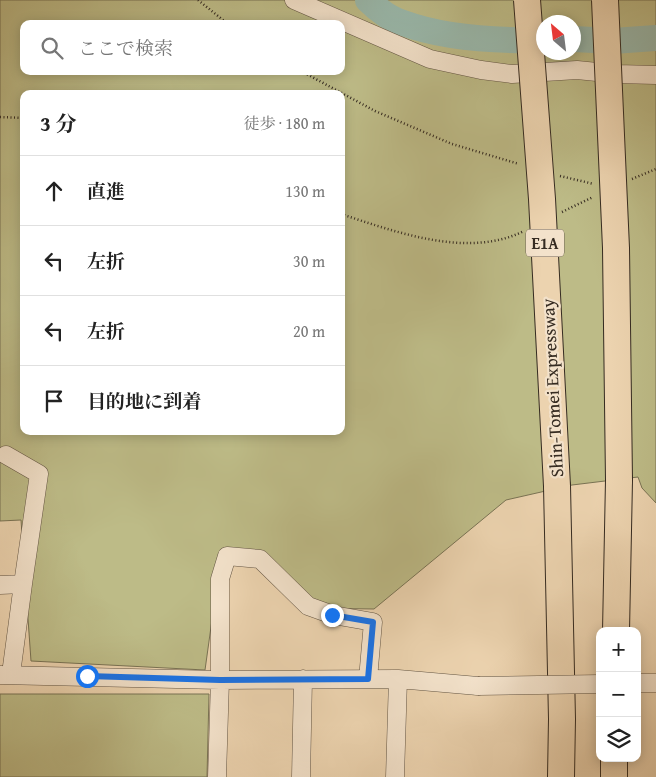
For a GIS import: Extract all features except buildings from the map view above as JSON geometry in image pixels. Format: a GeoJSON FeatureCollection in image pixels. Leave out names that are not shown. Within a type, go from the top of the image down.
{"type":"FeatureCollection","features":[{"type":"Feature","properties":{"kind":"highway","name":"Shin-Tomei Expressway"},"geometry":{"type":"LineString","coordinates":[[527,0],[542,198],[557,486],[562,719],[561,777]]}},
{"type":"Feature","properties":{"kind":"highway"},"geometry":{"type":"LineString","coordinates":[[605,0],[616,248],[618,480],[616,627]]}},
{"type":"Feature","properties":{"kind":"highway"},"geometry":{"type":"LineString","coordinates":[[614,762],[614,777]]}},
{"type":"Feature","properties":{"kind":"street"},"geometry":{"type":"LineString","coordinates":[[294,0],[339,20]]}},
{"type":"Feature","properties":{"kind":"street"},"geometry":{"type":"LineString","coordinates":[[345,22],[430,60],[481,70],[512,74],[577,70],[656,75]]}},
{"type":"Feature","properties":{"kind":"street"},"geometry":{"type":"LineString","coordinates":[[6,455],[39,474],[22,584],[5,674],[220,680],[398,679],[478,686],[596,684]]}},
{"type":"Feature","properties":{"kind":"street"},"geometry":{"type":"LineString","coordinates":[[217,777],[220,680],[220,579],[227,556],[260,559],[308,606],[332,615],[373,622],[368,679]]}},
{"type":"Feature","properties":{"kind":"street"},"geometry":{"type":"LineString","coordinates":[[0,585],[22,584]]}},
{"type":"Feature","properties":{"kind":"street"},"geometry":{"type":"LineString","coordinates":[[301,777],[303,679]]}},
{"type":"Feature","properties":{"kind":"street"},"geometry":{"type":"LineString","coordinates":[[395,777],[398,679]]}},
{"type":"Feature","properties":{"kind":"street"},"geometry":{"type":"LineString","coordinates":[[641,683],[656,683]]}},
{"type":"Feature","properties":{"kind":"path"},"geometry":{"type":"LineString","coordinates":[[198,0],[223,20]]}},
{"type":"Feature","properties":{"kind":"path"},"geometry":{"type":"LineString","coordinates":[[308,75],[335,90]]}},
{"type":"Feature","properties":{"kind":"path"},"geometry":{"type":"LineString","coordinates":[[345,95],[375,112],[452,144],[522,165]]}},
{"type":"Feature","properties":{"kind":"path"},"geometry":{"type":"LineString","coordinates":[[0,117],[20,118]]}},
{"type":"Feature","properties":{"kind":"path"},"geometry":{"type":"LineString","coordinates":[[557,176],[601,186]]}},
{"type":"Feature","properties":{"kind":"path"},"geometry":{"type":"LineString","coordinates":[[557,215],[601,193]]}},
{"type":"Feature","properties":{"kind":"path"},"geometry":{"type":"LineString","coordinates":[[345,215],[425,238],[462,244],[512,237],[530,228]]}},
{"type":"Feature","properties":{"kind":"shaded area"},"geometry":{"type":"Polygon","coordinates":[[[0,0],[656,0],[656,503],[642,488],[638,477],[572,485],[506,500],[374,609],[304,608],[260,559],[221,555],[205,670],[31,661],[21,520],[0,521],[0,0]]]}},
{"type":"Feature","properties":{"kind":"shaded area"},"geometry":{"type":"Polygon","coordinates":[[[0,694],[209,694],[207,777],[0,777],[0,694]]]}},
{"type":"Feature","properties":{"kind":"waterway"},"geometry":{"type":"LineString","coordinates":[[368,0],[393,19],[419,28],[472,38],[536,40]]}},
{"type":"Feature","properties":{"kind":"waterway"},"geometry":{"type":"LineString","coordinates":[[581,39],[613,41],[656,38]]}},
{"type":"Feature","properties":{"kind":"route"},"geometry":{"type":"LineString","coordinates":[[87,676],[220,680],[368,679],[373,622],[332,615]]}}]}
